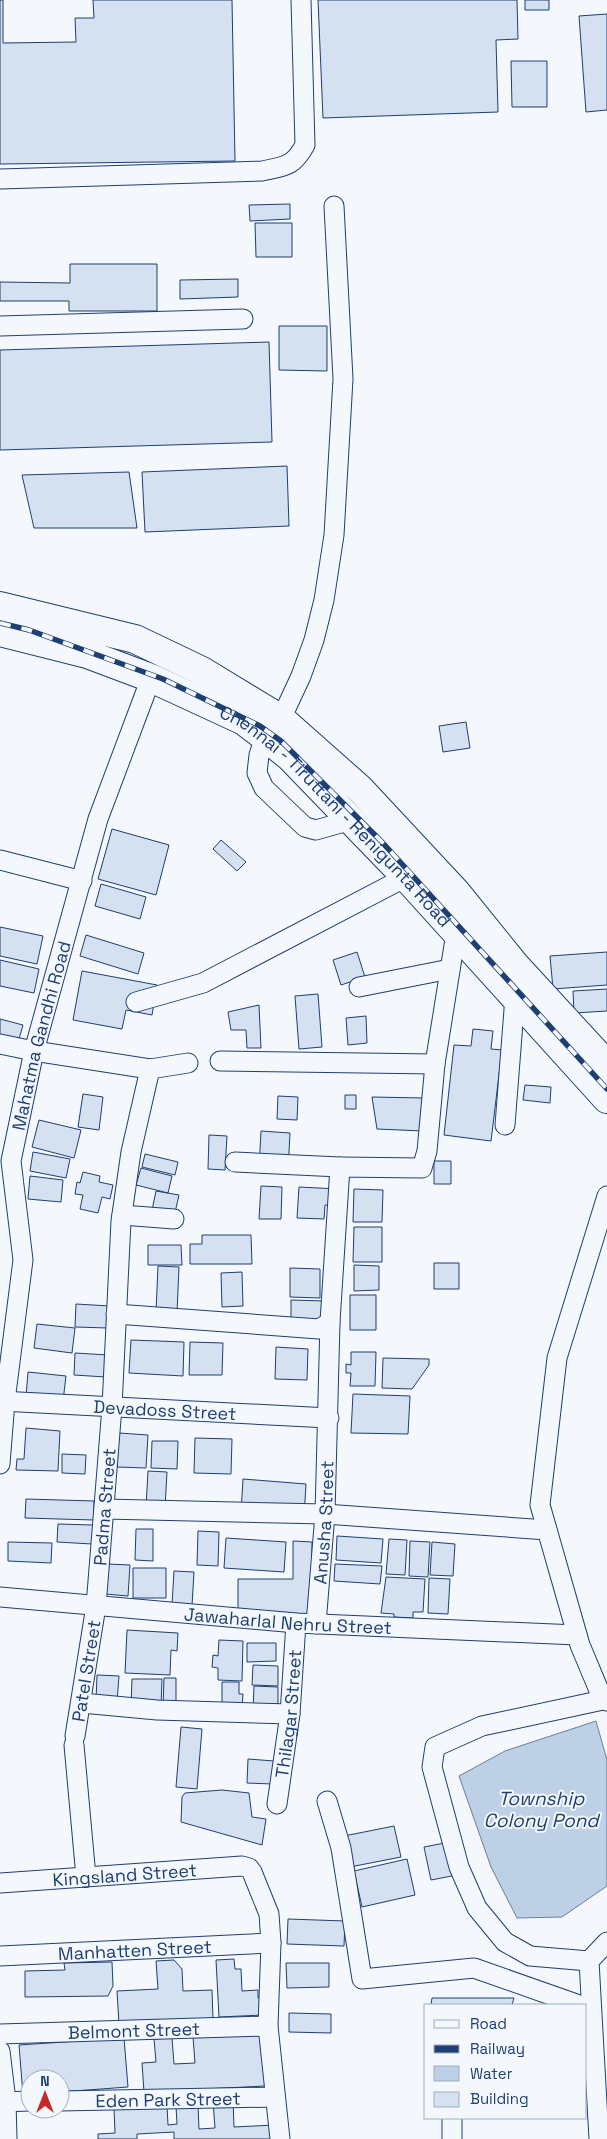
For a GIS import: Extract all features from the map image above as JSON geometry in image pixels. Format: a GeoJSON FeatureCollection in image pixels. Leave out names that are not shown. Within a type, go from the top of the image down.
{"type":"FeatureCollection","features":[{"type":"Feature","properties":{"kind":"highway","name":"Chennai - Tiruttani - Renigunta Road"},"geometry":{"type":"LineString","coordinates":[[0,606],[135,639],[202,671],[273,728],[366,796],[456,892],[515,965],[607,1065]]}},
{"type":"Feature","properties":{"kind":"highway","name":"Chennai - Tiruttani - Renigunta Road"},"geometry":{"type":"LineString","coordinates":[[0,632],[87,654],[151,678],[244,721],[273,728],[290,757],[406,877],[607,1099]]}},
{"type":"Feature","properties":{"kind":"street"},"geometry":{"type":"LineString","coordinates":[[0,179],[262,171],[289,165],[298,157],[305,145],[301,0]]}},
{"type":"Feature","properties":{"kind":"street"},"geometry":{"type":"LineString","coordinates":[[334,206],[343,379],[334,535],[324,600],[314,640],[301,676],[259,754],[257,773],[264,788],[305,827],[316,830],[351,820]]}},
{"type":"Feature","properties":{"kind":"street"},"geometry":{"type":"LineString","coordinates":[[0,326],[243,319]]}},
{"type":"Feature","properties":{"kind":"street","name":"Mahatma Gandhi Road"},"geometry":{"type":"LineString","coordinates":[[0,1464],[8,1311],[22,1260],[8,1198],[10,1161],[34,1052],[98,819],[151,678]]}},
{"type":"Feature","properties":{"kind":"street"},"geometry":{"type":"LineString","coordinates":[[0,860],[82,880]]}},
{"type":"Feature","properties":{"kind":"street"},"geometry":{"type":"LineString","coordinates":[[136,1002],[203,983],[406,877]]}},
{"type":"Feature","properties":{"kind":"street"},"geometry":{"type":"LineString","coordinates":[[235,1162],[340,1168],[422,1168],[427,1151],[435,1064],[456,933]]}},
{"type":"Feature","properties":{"kind":"street"},"geometry":{"type":"LineString","coordinates":[[359,987],[450,969]]}},
{"type":"Feature","properties":{"kind":"street"},"geometry":{"type":"LineString","coordinates":[[505,1125],[515,997]]}},
{"type":"Feature","properties":{"kind":"street"},"geometry":{"type":"LineString","coordinates":[[0,1044],[34,1052],[150,1069],[188,1063]]}},
{"type":"Feature","properties":{"kind":"street"},"geometry":{"type":"LineString","coordinates":[[220,1062],[435,1064]]}},
{"type":"Feature","properties":{"kind":"street","name":"Padma Street"},"geometry":{"type":"LineString","coordinates":[[96,1606],[112,1407],[122,1215],[130,1152],[150,1069]]}},
{"type":"Feature","properties":{"kind":"street","name":"Anusha Street"},"geometry":{"type":"LineString","coordinates":[[316,1624],[325,1514],[330,1322],[340,1168]]}},
{"type":"Feature","properties":{"kind":"street"},"geometry":{"type":"LineString","coordinates":[[589,1962],[530,1956],[505,1942],[476,1908],[459,1866],[432,1767],[435,1747],[482,1726],[605,1700],[577,1634],[540,1505],[557,1358],[607,1196]]}},
{"type":"Feature","properties":{"kind":"street"},"geometry":{"type":"LineString","coordinates":[[122,1215],[174,1219]]}},
{"type":"Feature","properties":{"kind":"street"},"geometry":{"type":"LineString","coordinates":[[116,1314],[319,1329],[330,1322]]}},
{"type":"Feature","properties":{"kind":"street","name":"Devadoss Street"},"geometry":{"type":"LineString","coordinates":[[3,1401],[329,1418]]}},
{"type":"Feature","properties":{"kind":"street"},"geometry":{"type":"LineString","coordinates":[[104,1509],[325,1514],[547,1530]]}},
{"type":"Feature","properties":{"kind":"street","name":"Jawaharlal Nehru Street"},"geometry":{"type":"LineString","coordinates":[[0,1597],[296,1624],[577,1634]]}},
{"type":"Feature","properties":{"kind":"street","name":"Patel Street"},"geometry":{"type":"LineString","coordinates":[[86,1877],[75,1740],[96,1606]]}},
{"type":"Feature","properties":{"kind":"street","name":"Thilagar Street"},"geometry":{"type":"LineString","coordinates":[[277,1804],[290,1714],[296,1624]]}},
{"type":"Feature","properties":{"kind":"street"},"geometry":{"type":"LineString","coordinates":[[82,1703],[157,1710],[290,1714]]}},
{"type":"Feature","properties":{"kind":"street"},"geometry":{"type":"LineString","coordinates":[[327,1801],[341,1848],[362,1979],[474,1968],[579,2004]]}},
{"type":"Feature","properties":{"kind":"street","name":"Kingsland Street"},"geometry":{"type":"LineString","coordinates":[[0,1883],[242,1866],[252,1872],[269,1914],[271,1943]]}},
{"type":"Feature","properties":{"kind":"street"},"geometry":{"type":"LineString","coordinates":[[599,2139],[591,2093],[589,1962],[607,1942]]}},
{"type":"Feature","properties":{"kind":"street"},"geometry":{"type":"LineString","coordinates":[[271,1943],[268,2026],[280,2139]]}},
{"type":"Feature","properties":{"kind":"street","name":"Manhatten Street"},"geometry":{"type":"LineString","coordinates":[[0,1956],[271,1943]]}},
{"type":"Feature","properties":{"kind":"street","name":"Belmont Street"},"geometry":{"type":"LineString","coordinates":[[0,2034],[268,2026]]}},
{"type":"Feature","properties":{"kind":"street"},"geometry":{"type":"LineString","coordinates":[[0,2051],[7,2139]]}},
{"type":"Feature","properties":{"kind":"street","name":"Eden Park Street"},"geometry":{"type":"LineString","coordinates":[[70,2100],[275,2097]]}},
{"type":"Feature","properties":{"kind":"street"},"geometry":{"type":"LineString","coordinates":[[3,2101],[20,2101]]}},
{"type":"Feature","properties":{"kind":"street"},"geometry":{"type":"LineString","coordinates":[[452,2119],[452,2139]]}},
{"type":"Feature","properties":{"kind":"water","name":"Township Colony Pond"},"geometry":{"type":"Polygon","coordinates":[[[596,1721],[607,1760],[607,1886],[562,1917],[517,1918],[491,1867],[459,1776],[505,1751],[596,1721]]]}},
{"type":"Feature","properties":{"kind":"building"},"geometry":{"type":"Polygon","coordinates":[[[0,0],[3,0],[3,43],[76,42],[75,18],[94,18],[93,0],[232,0],[235,161],[0,164],[0,0]]]}},
{"type":"Feature","properties":{"kind":"building"},"geometry":{"type":"Polygon","coordinates":[[[318,0],[517,0],[518,39],[496,40],[498,112],[323,118],[318,0]]]}},
{"type":"Feature","properties":{"kind":"building"},"geometry":{"type":"Polygon","coordinates":[[[525,0],[549,0],[549,10],[525,10],[525,0]]]}},
{"type":"Feature","properties":{"kind":"building"},"geometry":{"type":"Polygon","coordinates":[[[607,14],[607,110],[586,112],[579,16],[607,14]]]}},
{"type":"Feature","properties":{"kind":"building"},"geometry":{"type":"Polygon","coordinates":[[[511,61],[547,61],[547,107],[512,107],[511,61]]]}},
{"type":"Feature","properties":{"kind":"building"},"geometry":{"type":"Polygon","coordinates":[[[290,204],[290,219],[250,221],[249,205],[290,204]]]}},
{"type":"Feature","properties":{"kind":"building"},"geometry":{"type":"Polygon","coordinates":[[[255,223],[292,223],[292,257],[256,257],[255,223]]]}},
{"type":"Feature","properties":{"kind":"building"},"geometry":{"type":"Polygon","coordinates":[[[70,264],[157,264],[157,311],[69,311],[69,301],[0,301],[0,282],[70,283],[70,264]]]}},
{"type":"Feature","properties":{"kind":"building"},"geometry":{"type":"Polygon","coordinates":[[[238,279],[238,297],[180,299],[180,280],[238,279]]]}},
{"type":"Feature","properties":{"kind":"building"},"geometry":{"type":"Polygon","coordinates":[[[279,326],[327,326],[327,371],[279,370],[279,326]]]}},
{"type":"Feature","properties":{"kind":"building"},"geometry":{"type":"Polygon","coordinates":[[[269,342],[272,442],[0,450],[0,350],[269,342]]]}},
{"type":"Feature","properties":{"kind":"building"},"geometry":{"type":"Polygon","coordinates":[[[287,466],[289,526],[145,532],[142,472],[287,466]]]}},
{"type":"Feature","properties":{"kind":"building"},"geometry":{"type":"Polygon","coordinates":[[[129,472],[137,528],[34,528],[22,475],[129,472]]]}},
{"type":"Feature","properties":{"kind":"building"},"geometry":{"type":"Polygon","coordinates":[[[466,722],[470,748],[443,752],[439,726],[466,722]]]}},
{"type":"Feature","properties":{"kind":"building"},"geometry":{"type":"Polygon","coordinates":[[[112,829],[169,845],[156,895],[98,879],[112,829]]]}},
{"type":"Feature","properties":{"kind":"building"},"geometry":{"type":"Polygon","coordinates":[[[221,840],[246,862],[237,871],[213,849],[221,840]]]}},
{"type":"Feature","properties":{"kind":"building"},"geometry":{"type":"Polygon","coordinates":[[[101,884],[146,897],[140,919],[95,906],[101,884]]]}},
{"type":"Feature","properties":{"kind":"building"},"geometry":{"type":"Polygon","coordinates":[[[0,927],[43,936],[37,964],[0,956],[0,927]]]}},
{"type":"Feature","properties":{"kind":"building"},"geometry":{"type":"Polygon","coordinates":[[[86,935],[144,953],[138,974],[80,956],[86,935]]]}},
{"type":"Feature","properties":{"kind":"building"},"geometry":{"type":"Polygon","coordinates":[[[357,952],[365,977],[341,985],[333,960],[357,952]]]}},
{"type":"Feature","properties":{"kind":"building"},"geometry":{"type":"Polygon","coordinates":[[[607,952],[607,985],[553,989],[550,956],[607,952]]]}},
{"type":"Feature","properties":{"kind":"building"},"geometry":{"type":"Polygon","coordinates":[[[0,960],[39,969],[34,993],[0,986],[0,960]]]}},
{"type":"Feature","properties":{"kind":"building"},"geometry":{"type":"Polygon","coordinates":[[[82,971],[157,985],[152,1015],[126,1010],[122,1029],[73,1020],[82,971]]]}},
{"type":"Feature","properties":{"kind":"building"},"geometry":{"type":"Polygon","coordinates":[[[607,989],[607,1011],[574,1013],[573,991],[607,989]]]}},
{"type":"Feature","properties":{"kind":"building"},"geometry":{"type":"Polygon","coordinates":[[[318,994],[322,1047],[299,1049],[295,996],[318,994]]]}},
{"type":"Feature","properties":{"kind":"building"},"geometry":{"type":"Polygon","coordinates":[[[259,1005],[261,1048],[247,1048],[246,1030],[231,1030],[228,1012],[259,1005]]]}},
{"type":"Feature","properties":{"kind":"building"},"geometry":{"type":"Polygon","coordinates":[[[366,1016],[367,1043],[348,1045],[346,1018],[366,1016]]]}},
{"type":"Feature","properties":{"kind":"building"},"geometry":{"type":"Polygon","coordinates":[[[0,1019],[23,1025],[17,1046],[0,1041],[0,1019]]]}},
{"type":"Feature","properties":{"kind":"building"},"geometry":{"type":"Polygon","coordinates":[[[473,1029],[493,1031],[491,1049],[502,1050],[491,1141],[444,1135],[454,1045],[471,1046],[473,1029]]]}},
{"type":"Feature","properties":{"kind":"building"},"geometry":{"type":"Polygon","coordinates":[[[525,1085],[551,1087],[550,1103],[523,1100],[525,1085]]]}},
{"type":"Feature","properties":{"kind":"building"},"geometry":{"type":"Polygon","coordinates":[[[83,1094],[103,1097],[99,1130],[78,1127],[83,1094]]]}},
{"type":"Feature","properties":{"kind":"building"},"geometry":{"type":"Polygon","coordinates":[[[345,1095],[356,1095],[356,1109],[345,1109],[345,1095]]]}},
{"type":"Feature","properties":{"kind":"building"},"geometry":{"type":"Polygon","coordinates":[[[278,1096],[298,1097],[297,1120],[277,1119],[278,1096]]]}},
{"type":"Feature","properties":{"kind":"building"},"geometry":{"type":"Polygon","coordinates":[[[372,1097],[424,1098],[423,1131],[377,1129],[372,1097]]]}},
{"type":"Feature","properties":{"kind":"building"},"geometry":{"type":"Polygon","coordinates":[[[39,1120],[81,1130],[74,1158],[32,1147],[39,1120]]]}},
{"type":"Feature","properties":{"kind":"building"},"geometry":{"type":"Polygon","coordinates":[[[261,1131],[290,1133],[288,1171],[259,1169],[261,1131]]]}},
{"type":"Feature","properties":{"kind":"building"},"geometry":{"type":"Polygon","coordinates":[[[209,1135],[227,1136],[225,1170],[208,1169],[209,1135]]]}},
{"type":"Feature","properties":{"kind":"building"},"geometry":{"type":"Polygon","coordinates":[[[33,1152],[70,1159],[66,1178],[30,1171],[33,1152]]]}},
{"type":"Feature","properties":{"kind":"building"},"geometry":{"type":"Polygon","coordinates":[[[145,1154],[178,1162],[175,1175],[142,1167],[145,1154]]]}},
{"type":"Feature","properties":{"kind":"building"},"geometry":{"type":"Polygon","coordinates":[[[434,1161],[451,1161],[451,1184],[434,1184],[434,1161]]]}},
{"type":"Feature","properties":{"kind":"building"},"geometry":{"type":"Polygon","coordinates":[[[141,1168],[172,1176],[168,1193],[136,1185],[141,1168]]]}},
{"type":"Feature","properties":{"kind":"building"},"geometry":{"type":"Polygon","coordinates":[[[83,1172],[100,1176],[99,1182],[113,1185],[110,1199],[102,1197],[98,1213],[80,1209],[83,1195],[75,1194],[77,1182],[80,1183],[83,1172]]]}},
{"type":"Feature","properties":{"kind":"building"},"geometry":{"type":"Polygon","coordinates":[[[30,1176],[63,1180],[61,1202],[28,1199],[30,1176]]]}},
{"type":"Feature","properties":{"kind":"building"},"geometry":{"type":"Polygon","coordinates":[[[261,1186],[282,1187],[281,1219],[259,1219],[261,1186]]]}},
{"type":"Feature","properties":{"kind":"building"},"geometry":{"type":"Polygon","coordinates":[[[299,1187],[338,1189],[337,1206],[325,1205],[324,1219],[297,1218],[299,1187]]]}},
{"type":"Feature","properties":{"kind":"building"},"geometry":{"type":"Polygon","coordinates":[[[354,1189],[383,1190],[382,1222],[353,1222],[354,1189]]]}},
{"type":"Feature","properties":{"kind":"building"},"geometry":{"type":"Polygon","coordinates":[[[156,1191],[179,1195],[174,1217],[151,1215],[156,1191]]]}},
{"type":"Feature","properties":{"kind":"building"},"geometry":{"type":"Polygon","coordinates":[[[354,1227],[382,1227],[382,1262],[353,1262],[354,1227]]]}},
{"type":"Feature","properties":{"kind":"building"},"geometry":{"type":"Polygon","coordinates":[[[202,1235],[251,1235],[252,1264],[190,1264],[190,1244],[202,1244],[202,1235]]]}},
{"type":"Feature","properties":{"kind":"building"},"geometry":{"type":"Polygon","coordinates":[[[148,1245],[181,1245],[182,1265],[148,1265],[148,1245]]]}},
{"type":"Feature","properties":{"kind":"building"},"geometry":{"type":"Polygon","coordinates":[[[434,1263],[459,1263],[459,1289],[434,1289],[434,1263]]]}},
{"type":"Feature","properties":{"kind":"building"},"geometry":{"type":"Polygon","coordinates":[[[354,1265],[379,1266],[379,1290],[354,1291],[354,1265]]]}},
{"type":"Feature","properties":{"kind":"building"},"geometry":{"type":"Polygon","coordinates":[[[158,1266],[179,1267],[177,1313],[156,1312],[158,1266]]]}},
{"type":"Feature","properties":{"kind":"building"},"geometry":{"type":"Polygon","coordinates":[[[290,1268],[320,1269],[320,1298],[290,1297],[290,1268]]]}},
{"type":"Feature","properties":{"kind":"building"},"geometry":{"type":"Polygon","coordinates":[[[242,1272],[243,1306],[222,1307],[221,1273],[242,1272]]]}},
{"type":"Feature","properties":{"kind":"building"},"geometry":{"type":"Polygon","coordinates":[[[350,1295],[376,1295],[376,1330],[350,1330],[350,1295]]]}},
{"type":"Feature","properties":{"kind":"building"},"geometry":{"type":"Polygon","coordinates":[[[291,1300],[325,1301],[324,1326],[291,1325],[291,1300]]]}},
{"type":"Feature","properties":{"kind":"building"},"geometry":{"type":"Polygon","coordinates":[[[76,1304],[110,1306],[108,1328],[75,1327],[76,1304]]]}},
{"type":"Feature","properties":{"kind":"building"},"geometry":{"type":"Polygon","coordinates":[[[37,1324],[75,1328],[72,1353],[34,1348],[37,1324]]]}},
{"type":"Feature","properties":{"kind":"building"},"geometry":{"type":"Polygon","coordinates":[[[131,1340],[184,1342],[183,1376],[129,1373],[131,1340]]]}},
{"type":"Feature","properties":{"kind":"building"},"geometry":{"type":"Polygon","coordinates":[[[190,1342],[223,1343],[222,1375],[189,1375],[190,1342]]]}},
{"type":"Feature","properties":{"kind":"building"},"geometry":{"type":"Polygon","coordinates":[[[276,1347],[308,1349],[307,1380],[275,1379],[276,1347]]]}},
{"type":"Feature","properties":{"kind":"building"},"geometry":{"type":"Polygon","coordinates":[[[351,1352],[376,1352],[375,1386],[350,1386],[351,1373],[346,1373],[346,1364],[351,1365],[351,1352]]]}},
{"type":"Feature","properties":{"kind":"building"},"geometry":{"type":"Polygon","coordinates":[[[75,1353],[108,1355],[106,1377],[74,1375],[75,1353]]]}},
{"type":"Feature","properties":{"kind":"building"},"geometry":{"type":"Polygon","coordinates":[[[383,1358],[429,1359],[429,1365],[412,1389],[382,1388],[383,1358]]]}},
{"type":"Feature","properties":{"kind":"building"},"geometry":{"type":"Polygon","coordinates":[[[28,1372],[66,1376],[63,1401],[26,1397],[28,1372]]]}},
{"type":"Feature","properties":{"kind":"building"},"geometry":{"type":"Polygon","coordinates":[[[353,1394],[410,1396],[408,1434],[351,1433],[353,1394]]]}},
{"type":"Feature","properties":{"kind":"building"},"geometry":{"type":"Polygon","coordinates":[[[26,1428],[60,1431],[58,1471],[16,1470],[17,1459],[24,1459],[26,1428]]]}},
{"type":"Feature","properties":{"kind":"building"},"geometry":{"type":"Polygon","coordinates":[[[119,1433],[148,1435],[146,1468],[117,1467],[119,1433]]]}},
{"type":"Feature","properties":{"kind":"building"},"geometry":{"type":"Polygon","coordinates":[[[195,1438],[232,1439],[231,1474],[194,1473],[195,1438]]]}},
{"type":"Feature","properties":{"kind":"building"},"geometry":{"type":"Polygon","coordinates":[[[152,1441],[178,1441],[177,1469],[151,1468],[152,1441]]]}},
{"type":"Feature","properties":{"kind":"building"},"geometry":{"type":"Polygon","coordinates":[[[62,1454],[86,1455],[85,1474],[62,1473],[62,1454]]]}},
{"type":"Feature","properties":{"kind":"building"},"geometry":{"type":"Polygon","coordinates":[[[148,1471],[167,1472],[165,1508],[146,1507],[148,1471]]]}},
{"type":"Feature","properties":{"kind":"building"},"geometry":{"type":"Polygon","coordinates":[[[243,1479],[306,1484],[304,1517],[241,1513],[243,1479]]]}},
{"type":"Feature","properties":{"kind":"building"},"geometry":{"type":"Polygon","coordinates":[[[26,1499],[94,1501],[94,1520],[25,1518],[26,1499]]]}},
{"type":"Feature","properties":{"kind":"building"},"geometry":{"type":"Polygon","coordinates":[[[58,1524],[93,1525],[92,1544],[57,1542],[58,1524]]]}},
{"type":"Feature","properties":{"kind":"building"},"geometry":{"type":"Polygon","coordinates":[[[136,1529],[153,1529],[153,1561],[135,1560],[136,1529]]]}},
{"type":"Feature","properties":{"kind":"building"},"geometry":{"type":"Polygon","coordinates":[[[198,1531],[219,1532],[218,1566],[197,1565],[198,1531]]]}},
{"type":"Feature","properties":{"kind":"building"},"geometry":{"type":"Polygon","coordinates":[[[337,1536],[383,1539],[381,1563],[336,1560],[337,1536]]]}},
{"type":"Feature","properties":{"kind":"building"},"geometry":{"type":"Polygon","coordinates":[[[226,1538],[286,1542],[284,1572],[224,1568],[226,1538]]]}},
{"type":"Feature","properties":{"kind":"building"},"geometry":{"type":"Polygon","coordinates":[[[389,1539],[407,1540],[405,1575],[386,1574],[389,1539]]]}},
{"type":"Feature","properties":{"kind":"building"},"geometry":{"type":"Polygon","coordinates":[[[293,1541],[312,1542],[311,1614],[238,1613],[238,1579],[293,1579],[293,1541]]]}},
{"type":"Feature","properties":{"kind":"building"},"geometry":{"type":"Polygon","coordinates":[[[410,1541],[430,1542],[428,1577],[409,1576],[410,1541]]]}},
{"type":"Feature","properties":{"kind":"building"},"geometry":{"type":"Polygon","coordinates":[[[8,1542],[52,1543],[51,1563],[8,1561],[8,1542]]]}},
{"type":"Feature","properties":{"kind":"building"},"geometry":{"type":"Polygon","coordinates":[[[432,1542],[455,1544],[453,1576],[430,1575],[432,1542]]]}},
{"type":"Feature","properties":{"kind":"building"},"geometry":{"type":"Polygon","coordinates":[[[107,1564],[130,1565],[128,1596],[105,1594],[107,1564]]]}},
{"type":"Feature","properties":{"kind":"building"},"geometry":{"type":"Polygon","coordinates":[[[335,1564],[382,1566],[380,1584],[334,1581],[335,1564]]]}},
{"type":"Feature","properties":{"kind":"building"},"geometry":{"type":"Polygon","coordinates":[[[133,1568],[166,1568],[166,1598],[133,1598],[133,1568]]]}},
{"type":"Feature","properties":{"kind":"building"},"geometry":{"type":"Polygon","coordinates":[[[174,1571],[194,1572],[192,1606],[172,1605],[174,1571]]]}},
{"type":"Feature","properties":{"kind":"building"},"geometry":{"type":"Polygon","coordinates":[[[386,1577],[425,1579],[423,1612],[413,1612],[413,1618],[394,1617],[394,1614],[381,1613],[386,1577]]]}},
{"type":"Feature","properties":{"kind":"building"},"geometry":{"type":"Polygon","coordinates":[[[429,1578],[450,1579],[448,1614],[428,1613],[429,1578]]]}},
{"type":"Feature","properties":{"kind":"building"},"geometry":{"type":"Polygon","coordinates":[[[127,1630],[178,1633],[177,1651],[171,1650],[170,1675],[125,1673],[127,1630]]]}},
{"type":"Feature","properties":{"kind":"building"},"geometry":{"type":"Polygon","coordinates":[[[219,1640],[243,1641],[242,1681],[218,1680],[218,1668],[212,1667],[213,1655],[218,1656],[219,1640]]]}},
{"type":"Feature","properties":{"kind":"building"},"geometry":{"type":"Polygon","coordinates":[[[247,1643],[276,1643],[276,1661],[247,1662],[247,1643]]]}},
{"type":"Feature","properties":{"kind":"building"},"geometry":{"type":"Polygon","coordinates":[[[253,1665],[278,1666],[278,1686],[252,1685],[253,1665]]]}},
{"type":"Feature","properties":{"kind":"building"},"geometry":{"type":"Polygon","coordinates":[[[97,1675],[119,1676],[117,1702],[96,1701],[97,1675]]]}},
{"type":"Feature","properties":{"kind":"building"},"geometry":{"type":"Polygon","coordinates":[[[164,1678],[176,1678],[176,1708],[163,1708],[164,1678]]]}},
{"type":"Feature","properties":{"kind":"building"},"geometry":{"type":"Polygon","coordinates":[[[132,1679],[162,1679],[161,1707],[131,1706],[132,1679]]]}},
{"type":"Feature","properties":{"kind":"building"},"geometry":{"type":"Polygon","coordinates":[[[222,1682],[239,1682],[239,1694],[243,1694],[242,1709],[222,1708],[222,1682]]]}},
{"type":"Feature","properties":{"kind":"building"},"geometry":{"type":"Polygon","coordinates":[[[254,1686],[278,1687],[278,1711],[253,1710],[254,1686]]]}},
{"type":"Feature","properties":{"kind":"building"},"geometry":{"type":"Polygon","coordinates":[[[181,1727],[202,1729],[197,1789],[176,1787],[181,1727]]]}},
{"type":"Feature","properties":{"kind":"building"},"geometry":{"type":"Polygon","coordinates":[[[248,1759],[274,1761],[272,1784],[247,1783],[248,1759]]]}},
{"type":"Feature","properties":{"kind":"building"},"geometry":{"type":"Polygon","coordinates":[[[222,1790],[249,1793],[252,1817],[266,1819],[262,1845],[181,1822],[182,1797],[185,1793],[222,1790]]]}},
{"type":"Feature","properties":{"kind":"building"},"geometry":{"type":"Polygon","coordinates":[[[394,1826],[401,1857],[350,1867],[344,1836],[394,1826]]]}},
{"type":"Feature","properties":{"kind":"building"},"geometry":{"type":"Polygon","coordinates":[[[450,1842],[457,1875],[431,1880],[424,1847],[450,1842]]]}},
{"type":"Feature","properties":{"kind":"building"},"geometry":{"type":"Polygon","coordinates":[[[407,1859],[415,1895],[362,1907],[354,1871],[407,1859]]]}},
{"type":"Feature","properties":{"kind":"building"},"geometry":{"type":"Polygon","coordinates":[[[288,1919],[345,1921],[344,1946],[287,1944],[288,1919]]]}},
{"type":"Feature","properties":{"kind":"building"},"geometry":{"type":"Polygon","coordinates":[[[234,1959],[235,1969],[241,1969],[242,1991],[258,1990],[258,1998],[262,1998],[263,2015],[219,2017],[216,1960],[234,1959]]]}},
{"type":"Feature","properties":{"kind":"building"},"geometry":{"type":"Polygon","coordinates":[[[174,1960],[182,1969],[183,1991],[212,1990],[213,2019],[119,2024],[117,1991],[158,1989],[156,1961],[174,1960]]]}},
{"type":"Feature","properties":{"kind":"building"},"geometry":{"type":"Polygon","coordinates":[[[112,1962],[113,1986],[108,1996],[25,1997],[25,1971],[65,1970],[64,1963],[112,1962]]]}},
{"type":"Feature","properties":{"kind":"building"},"geometry":{"type":"Polygon","coordinates":[[[286,1963],[329,1963],[329,1987],[287,1988],[286,1963]]]}},
{"type":"Feature","properties":{"kind":"building"},"geometry":{"type":"Polygon","coordinates":[[[432,1998],[514,1998],[512,2004],[431,2004],[432,1998]]]}},
{"type":"Feature","properties":{"kind":"building"},"geometry":{"type":"Polygon","coordinates":[[[289,2013],[331,2014],[331,2033],[289,2032],[289,2013]]]}},
{"type":"Feature","properties":{"kind":"building"},"geometry":{"type":"Polygon","coordinates":[[[262,2033],[265,2086],[144,2092],[142,2063],[156,2062],[154,2039],[172,2038],[174,2064],[195,2063],[193,2037],[262,2033]]]}},
{"type":"Feature","properties":{"kind":"building"},"geometry":{"type":"Polygon","coordinates":[[[124,2038],[128,2087],[70,2091],[70,2069],[21,2069],[19,2045],[124,2038]]]}},
{"type":"Feature","properties":{"kind":"building"},"geometry":{"type":"Polygon","coordinates":[[[233,2100],[234,2127],[275,2125],[276,2139],[174,2139],[174,2132],[137,2134],[137,2139],[98,2139],[98,2134],[115,2133],[114,2109],[167,2106],[168,2125],[177,2124],[176,2106],[198,2105],[199,2129],[215,2128],[213,2102],[233,2100]]]}},
{"type":"Feature","properties":{"kind":"railway"},"geometry":{"type":"LineString","coordinates":[[0,623],[29,630],[163,679],[260,726],[281,741],[381,841],[607,1089]]}}]}
